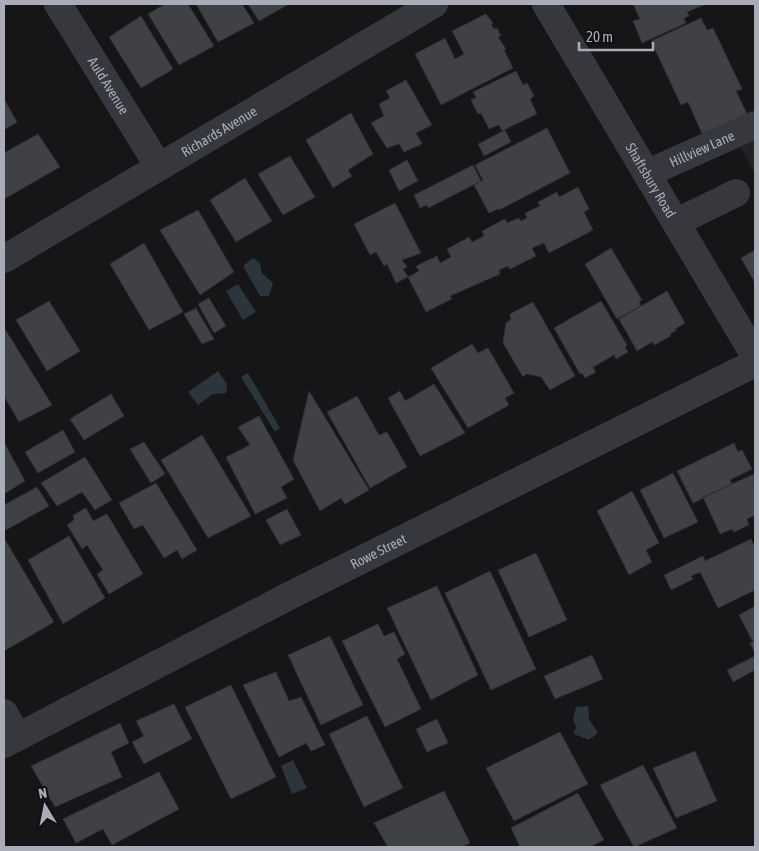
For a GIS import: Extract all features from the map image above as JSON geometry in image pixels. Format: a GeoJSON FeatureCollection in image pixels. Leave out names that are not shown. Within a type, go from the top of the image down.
{"type":"FeatureCollection","features":[{"type":"Feature","properties":{"kind":"street","name":"Auld Avenue"},"geometry":{"type":"LineString","coordinates":[[58,4],[159,167]]}},
{"type":"Feature","properties":{"kind":"street","name":"Richards Avenue"},"geometry":{"type":"LineString","coordinates":[[4,259],[434,4]]}},
{"type":"Feature","properties":{"kind":"street","name":"Shaftsbury Road"},"geometry":{"type":"LineString","coordinates":[[546,4],[755,356]]}},
{"type":"Feature","properties":{"kind":"street","name":"Hillview Lane"},"geometry":{"type":"LineString","coordinates":[[648,174],[755,125]]}},
{"type":"Feature","properties":{"kind":"street"},"geometry":{"type":"LineString","coordinates":[[677,222],[736,193]]}},
{"type":"Feature","properties":{"kind":"street","name":"Rowe Street"},"geometry":{"type":"LineString","coordinates":[[11,741],[289,596],[755,363]]}},
{"type":"Feature","properties":{"kind":"street"},"geometry":{"type":"LineString","coordinates":[[4,713],[11,741]]}},
{"type":"Feature","properties":{"kind":"shaded area"},"geometry":{"type":"Polygon","coordinates":[[[755,140],[755,174],[740,147],[755,140]]]}},
{"type":"Feature","properties":{"kind":"shaded area"},"geometry":{"type":"Polygon","coordinates":[[[253,258],[260,263],[262,273],[273,283],[269,296],[260,296],[243,266],[253,258]]]}},
{"type":"Feature","properties":{"kind":"shaded area"},"geometry":{"type":"Polygon","coordinates":[[[238,284],[256,312],[243,320],[226,291],[238,284]]]}},
{"type":"Feature","properties":{"kind":"shaded area"},"geometry":{"type":"Polygon","coordinates":[[[218,371],[227,384],[226,393],[213,394],[198,405],[188,392],[218,371]]]}},
{"type":"Feature","properties":{"kind":"shaded area"},"geometry":{"type":"Polygon","coordinates":[[[248,373],[280,428],[275,432],[241,377],[248,373]]]}},
{"type":"Feature","properties":{"kind":"shaded area"},"geometry":{"type":"Polygon","coordinates":[[[588,706],[589,719],[598,733],[589,740],[574,734],[576,726],[573,720],[576,707],[588,706]]]}},
{"type":"Feature","properties":{"kind":"shaded area"},"geometry":{"type":"Polygon","coordinates":[[[293,760],[307,788],[292,794],[281,766],[293,760]]]}},
{"type":"Feature","properties":{"kind":"building"},"geometry":{"type":"Polygon","coordinates":[[[165,4],[188,4],[214,46],[179,65],[148,14],[165,4]]]}},
{"type":"Feature","properties":{"kind":"building"},"geometry":{"type":"Polygon","coordinates":[[[196,4],[242,4],[254,23],[218,42],[196,4]]]}},
{"type":"Feature","properties":{"kind":"building"},"geometry":{"type":"Polygon","coordinates":[[[248,4],[289,4],[259,21],[248,4]]]}},
{"type":"Feature","properties":{"kind":"building"},"geometry":{"type":"Polygon","coordinates":[[[633,4],[706,4],[687,12],[689,16],[684,18],[686,23],[642,43],[633,21],[640,19],[633,4]]]}},
{"type":"Feature","properties":{"kind":"building"},"geometry":{"type":"Polygon","coordinates":[[[486,14],[493,23],[491,24],[494,29],[497,28],[501,36],[498,37],[506,49],[504,50],[513,68],[441,105],[415,54],[445,38],[455,59],[464,54],[452,31],[486,14]]]}},
{"type":"Feature","properties":{"kind":"building"},"geometry":{"type":"Polygon","coordinates":[[[141,16],[173,69],[141,88],[109,37],[141,16]]]}},
{"type":"Feature","properties":{"kind":"building"},"geometry":{"type":"Polygon","coordinates":[[[701,18],[707,30],[713,28],[742,89],[736,91],[748,116],[703,136],[688,102],[681,105],[651,41],[701,18]]]}},
{"type":"Feature","properties":{"kind":"building"},"geometry":{"type":"Polygon","coordinates":[[[516,71],[523,85],[527,83],[534,96],[530,99],[537,114],[502,131],[499,125],[489,129],[481,113],[478,114],[471,100],[476,97],[473,92],[516,71]]]}},
{"type":"Feature","properties":{"kind":"building"},"geometry":{"type":"Polygon","coordinates":[[[406,80],[432,125],[416,133],[422,144],[404,152],[399,144],[387,148],[371,123],[384,116],[379,104],[390,98],[386,91],[406,80]]]}},
{"type":"Feature","properties":{"kind":"building"},"geometry":{"type":"Polygon","coordinates":[[[4,99],[17,122],[4,130],[4,99]]]}},
{"type":"Feature","properties":{"kind":"building"},"geometry":{"type":"Polygon","coordinates":[[[351,113],[373,154],[348,170],[352,176],[333,188],[306,140],[351,113]]]}},
{"type":"Feature","properties":{"kind":"building"},"geometry":{"type":"Polygon","coordinates":[[[547,128],[570,173],[499,210],[489,213],[474,185],[483,180],[475,165],[547,128]]]}},
{"type":"Feature","properties":{"kind":"building"},"geometry":{"type":"Polygon","coordinates":[[[505,130],[511,142],[484,156],[478,144],[505,130]]]}},
{"type":"Feature","properties":{"kind":"building"},"geometry":{"type":"Polygon","coordinates":[[[38,134],[60,167],[4,199],[4,153],[38,134]]]}},
{"type":"Feature","properties":{"kind":"building"},"geometry":{"type":"Polygon","coordinates":[[[290,156],[315,197],[283,215],[258,174],[290,156]]]}},
{"type":"Feature","properties":{"kind":"building"},"geometry":{"type":"Polygon","coordinates":[[[407,160],[418,181],[399,191],[389,170],[407,160]]]}},
{"type":"Feature","properties":{"kind":"building"},"geometry":{"type":"Polygon","coordinates":[[[473,165],[481,181],[428,208],[427,205],[420,208],[414,195],[473,165]]]}},
{"type":"Feature","properties":{"kind":"building"},"geometry":{"type":"Polygon","coordinates":[[[245,178],[272,221],[236,242],[210,200],[245,178]]]}},
{"type":"Feature","properties":{"kind":"building"},"geometry":{"type":"Polygon","coordinates":[[[578,187],[589,209],[584,212],[593,230],[549,253],[544,243],[532,248],[536,256],[510,269],[508,266],[499,270],[500,274],[450,296],[452,299],[426,312],[408,277],[419,271],[416,266],[437,256],[440,263],[451,257],[447,249],[469,237],[472,242],[484,236],[482,231],[505,219],[507,223],[519,218],[521,221],[527,218],[525,213],[540,206],[538,202],[557,192],[559,197],[578,187]]]}},
{"type":"Feature","properties":{"kind":"building"},"geometry":{"type":"Polygon","coordinates":[[[395,203],[421,253],[402,260],[407,267],[403,269],[408,277],[396,283],[387,264],[384,266],[376,252],[370,255],[354,224],[395,203]]]}},
{"type":"Feature","properties":{"kind":"building"},"geometry":{"type":"Polygon","coordinates":[[[198,210],[234,272],[200,295],[160,230],[198,210]]]}},
{"type":"Feature","properties":{"kind":"building"},"geometry":{"type":"Polygon","coordinates":[[[144,243],[183,312],[149,330],[110,264],[144,243]]]}},
{"type":"Feature","properties":{"kind":"building"},"geometry":{"type":"Polygon","coordinates":[[[611,248],[642,300],[639,302],[641,306],[617,319],[585,264],[611,248]]]}},
{"type":"Feature","properties":{"kind":"building"},"geometry":{"type":"Polygon","coordinates":[[[755,250],[755,283],[741,258],[755,250]]]}},
{"type":"Feature","properties":{"kind":"building"},"geometry":{"type":"Polygon","coordinates":[[[667,291],[685,323],[675,329],[677,330],[670,334],[671,336],[654,345],[652,342],[637,351],[619,319],[667,291]]]}},
{"type":"Feature","properties":{"kind":"building"},"geometry":{"type":"Polygon","coordinates":[[[209,298],[226,326],[214,333],[198,304],[209,298]]]}},
{"type":"Feature","properties":{"kind":"building"},"geometry":{"type":"Polygon","coordinates":[[[49,301],[80,351],[47,371],[16,320],[49,301]]]}},
{"type":"Feature","properties":{"kind":"building"},"geometry":{"type":"Polygon","coordinates":[[[601,301],[627,345],[625,347],[628,352],[616,359],[614,355],[593,367],[596,372],[585,378],[582,373],[580,374],[554,328],[601,301]]]}},
{"type":"Feature","properties":{"kind":"building"},"geometry":{"type":"Polygon","coordinates":[[[533,302],[575,376],[550,390],[541,377],[526,374],[523,377],[503,343],[506,322],[511,320],[510,314],[533,302]]]}},
{"type":"Feature","properties":{"kind":"building"},"geometry":{"type":"Polygon","coordinates":[[[196,308],[214,339],[202,344],[184,314],[196,308]]]}},
{"type":"Feature","properties":{"kind":"building"},"geometry":{"type":"Polygon","coordinates":[[[4,329],[52,405],[19,422],[4,396],[4,329]]]}},
{"type":"Feature","properties":{"kind":"building"},"geometry":{"type":"Polygon","coordinates":[[[472,344],[478,353],[488,348],[514,393],[505,398],[509,405],[468,428],[431,368],[472,344]]]}},
{"type":"Feature","properties":{"kind":"building"},"geometry":{"type":"Polygon","coordinates":[[[434,384],[465,433],[420,456],[388,398],[400,391],[405,401],[434,384]]]}},
{"type":"Feature","properties":{"kind":"building"},"geometry":{"type":"Polygon","coordinates":[[[309,391],[369,490],[345,504],[341,498],[320,511],[293,460],[309,391]]]}},
{"type":"Feature","properties":{"kind":"building"},"geometry":{"type":"Polygon","coordinates":[[[111,394],[124,416],[84,440],[70,419],[111,394]]]}},
{"type":"Feature","properties":{"kind":"building"},"geometry":{"type":"Polygon","coordinates":[[[357,396],[379,435],[387,432],[407,467],[370,488],[327,412],[357,396]]]}},
{"type":"Feature","properties":{"kind":"building"},"geometry":{"type":"Polygon","coordinates":[[[259,416],[294,479],[281,487],[287,498],[255,514],[226,457],[250,445],[238,427],[259,416]]]}},
{"type":"Feature","properties":{"kind":"building"},"geometry":{"type":"Polygon","coordinates":[[[63,430],[75,452],[38,473],[25,452],[63,430]]]}},
{"type":"Feature","properties":{"kind":"building"},"geometry":{"type":"Polygon","coordinates":[[[202,435],[251,516],[208,538],[161,460],[202,435]]]}},
{"type":"Feature","properties":{"kind":"building"},"geometry":{"type":"Polygon","coordinates":[[[4,442],[25,481],[4,494],[4,442]]]}},
{"type":"Feature","properties":{"kind":"building"},"geometry":{"type":"Polygon","coordinates":[[[144,442],[165,474],[151,483],[130,449],[144,442]]]}},
{"type":"Feature","properties":{"kind":"building"},"geometry":{"type":"Polygon","coordinates":[[[734,443],[738,452],[742,450],[752,469],[730,480],[732,484],[693,503],[677,471],[734,443]]]}},
{"type":"Feature","properties":{"kind":"building"},"geometry":{"type":"Polygon","coordinates":[[[85,457],[112,500],[95,510],[82,492],[57,506],[41,483],[85,457]]]}},
{"type":"Feature","properties":{"kind":"building"},"geometry":{"type":"Polygon","coordinates":[[[673,473],[698,522],[664,538],[640,490],[673,473]]]}},
{"type":"Feature","properties":{"kind":"building"},"geometry":{"type":"Polygon","coordinates":[[[754,474],[755,515],[747,519],[749,525],[734,532],[732,529],[720,534],[703,497],[754,474]]]}},
{"type":"Feature","properties":{"kind":"building"},"geometry":{"type":"Polygon","coordinates":[[[156,483],[197,550],[182,559],[177,550],[164,558],[143,525],[134,529],[119,503],[156,483]]]}},
{"type":"Feature","properties":{"kind":"building"},"geometry":{"type":"Polygon","coordinates":[[[37,487],[49,506],[6,530],[4,526],[4,505],[37,487]]]}},
{"type":"Feature","properties":{"kind":"building"},"geometry":{"type":"Polygon","coordinates":[[[632,491],[659,543],[646,550],[652,562],[629,575],[597,511],[632,491]]]}},
{"type":"Feature","properties":{"kind":"building"},"geometry":{"type":"Polygon","coordinates":[[[86,508],[93,521],[107,514],[143,574],[109,594],[97,574],[103,570],[87,545],[82,549],[67,525],[74,520],[73,515],[86,508]]]}},
{"type":"Feature","properties":{"kind":"building"},"geometry":{"type":"Polygon","coordinates":[[[287,509],[301,535],[280,545],[266,520],[287,509]]]}},
{"type":"Feature","properties":{"kind":"building"},"geometry":{"type":"Polygon","coordinates":[[[69,536],[105,598],[63,624],[28,560],[69,536]]]}},
{"type":"Feature","properties":{"kind":"building"},"geometry":{"type":"Polygon","coordinates":[[[4,538],[54,622],[4,651],[4,538]]]}},
{"type":"Feature","properties":{"kind":"building"},"geometry":{"type":"Polygon","coordinates":[[[751,539],[755,548],[755,590],[718,608],[700,572],[691,576],[693,579],[671,590],[664,575],[703,556],[705,561],[751,539]]]}},
{"type":"Feature","properties":{"kind":"building"},"geometry":{"type":"Polygon","coordinates":[[[536,553],[567,620],[529,637],[498,570],[536,553]]]}},
{"type":"Feature","properties":{"kind":"building"},"geometry":{"type":"Polygon","coordinates":[[[490,571],[536,669],[491,690],[445,593],[490,571]]]}},
{"type":"Feature","properties":{"kind":"building"},"geometry":{"type":"Polygon","coordinates":[[[437,586],[478,675],[431,700],[387,608],[437,586]]]}},
{"type":"Feature","properties":{"kind":"building"},"geometry":{"type":"Polygon","coordinates":[[[755,606],[755,653],[750,643],[753,642],[739,615],[755,606]]]}},
{"type":"Feature","properties":{"kind":"building"},"geometry":{"type":"Polygon","coordinates":[[[378,624],[384,636],[394,632],[405,654],[397,659],[421,709],[385,727],[342,641],[378,624]]]}},
{"type":"Feature","properties":{"kind":"building"},"geometry":{"type":"Polygon","coordinates":[[[330,636],[363,705],[321,725],[288,655],[330,636]]]}},
{"type":"Feature","properties":{"kind":"building"},"geometry":{"type":"Polygon","coordinates":[[[592,655],[603,679],[555,699],[544,676],[592,655]]]}},
{"type":"Feature","properties":{"kind":"building"},"geometry":{"type":"Polygon","coordinates":[[[755,656],[755,670],[733,682],[727,670],[755,656]]]}},
{"type":"Feature","properties":{"kind":"building"},"geometry":{"type":"Polygon","coordinates":[[[276,672],[289,701],[301,697],[325,745],[311,751],[306,743],[279,757],[243,685],[276,672]]]}},
{"type":"Feature","properties":{"kind":"building"},"geometry":{"type":"Polygon","coordinates":[[[231,685],[276,777],[231,799],[185,707],[231,685]]]}},
{"type":"Feature","properties":{"kind":"building"},"geometry":{"type":"Polygon","coordinates":[[[174,704],[192,739],[144,764],[132,742],[144,736],[136,721],[174,704]]]}},
{"type":"Feature","properties":{"kind":"building"},"geometry":{"type":"Polygon","coordinates":[[[367,716],[403,788],[364,807],[329,734],[367,716]]]}},
{"type":"Feature","properties":{"kind":"building"},"geometry":{"type":"Polygon","coordinates":[[[437,719],[448,743],[427,752],[416,729],[437,719]]]}},
{"type":"Feature","properties":{"kind":"building"},"geometry":{"type":"Polygon","coordinates":[[[120,723],[129,743],[111,752],[122,777],[55,807],[31,766],[120,723]]]}},
{"type":"Feature","properties":{"kind":"building"},"geometry":{"type":"Polygon","coordinates":[[[560,732],[588,784],[514,821],[486,768],[560,732]]]}},
{"type":"Feature","properties":{"kind":"building"},"geometry":{"type":"Polygon","coordinates":[[[695,751],[717,801],[676,818],[653,768],[695,751]]]}},
{"type":"Feature","properties":{"kind":"building"},"geometry":{"type":"Polygon","coordinates":[[[643,765],[677,828],[634,847],[600,785],[643,765]]]}},
{"type":"Feature","properties":{"kind":"building"},"geometry":{"type":"Polygon","coordinates":[[[159,772],[179,809],[112,845],[103,829],[76,843],[63,819],[159,772]]]}},
{"type":"Feature","properties":{"kind":"building"},"geometry":{"type":"Polygon","coordinates":[[[444,791],[470,843],[461,847],[388,847],[374,823],[444,791]]]}},
{"type":"Feature","properties":{"kind":"building"},"geometry":{"type":"Polygon","coordinates":[[[578,793],[604,840],[590,847],[520,847],[511,828],[578,793]]]}}]}
